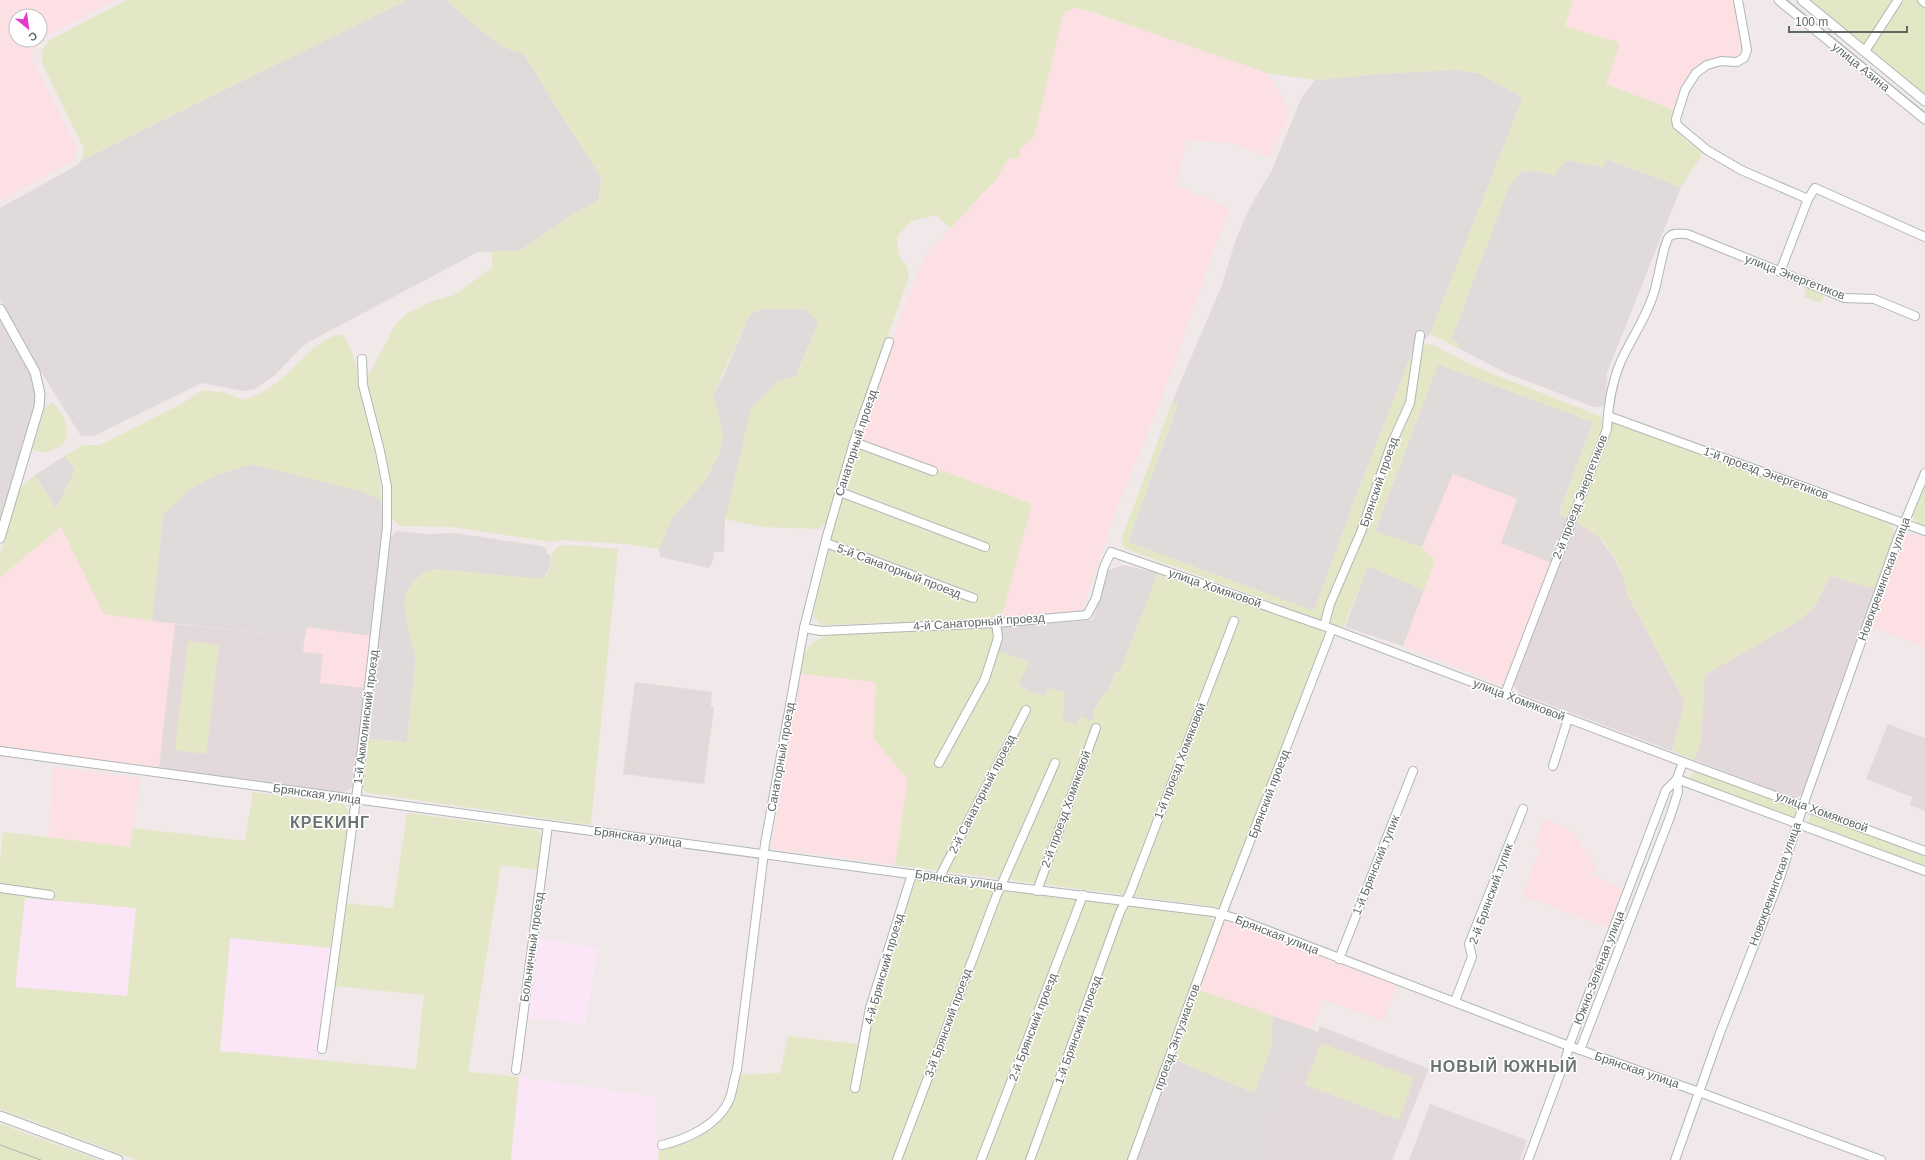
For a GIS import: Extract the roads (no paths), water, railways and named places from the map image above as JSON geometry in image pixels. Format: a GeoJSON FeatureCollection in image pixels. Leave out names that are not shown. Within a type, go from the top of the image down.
{"type":"FeatureCollection","features":[{"type":"Feature","properties":{"kind":"street"},"geometry":{"type":"LineString","coordinates":[[1738,0],[1747,50],[1744,58],[1737,62],[1721,61],[1707,65],[1696,73],[1685,90],[1676,119],[1677,125],[1707,150],[1741,170],[1808,199]]}},
{"type":"Feature","properties":{"kind":"street","name":"улица Азина"},"geometry":{"type":"LineString","coordinates":[[1779,0],[1925,119]]}},
{"type":"Feature","properties":{"kind":"street","name":"улица Азина"},"geometry":{"type":"LineString","coordinates":[[1802,0],[1925,101]]}},
{"type":"Feature","properties":{"kind":"street"},"geometry":{"type":"LineString","coordinates":[[1865,51],[1898,0]]}},
{"type":"Feature","properties":{"kind":"street"},"geometry":{"type":"LineString","coordinates":[[1922,0],[1925,3]]}},
{"type":"Feature","properties":{"kind":"street"},"geometry":{"type":"LineString","coordinates":[[1780,272],[1808,199],[1815,188],[1925,237]]}},
{"type":"Feature","properties":{"kind":"street","name":"улица Энергетиков"},"geometry":{"type":"LineString","coordinates":[[1675,234],[1687,234],[1845,298],[1874,299],[1915,316]]}},
{"type":"Feature","properties":{"kind":"street","name":"2-й проезд Энергетиков"},"geometry":{"type":"LineString","coordinates":[[1505,694],[1607,429],[1609,402],[1621,361],[1653,297],[1662,267],[1664,248],[1669,237],[1675,234]]}},
{"type":"Feature","properties":{"kind":"street"},"geometry":{"type":"LineString","coordinates":[[0,309],[35,372],[40,394],[37,415],[0,538]]}},
{"type":"Feature","properties":{"kind":"street","name":"Брянский проезд"},"geometry":{"type":"LineString","coordinates":[[1222,914],[1328,628],[1330,604],[1361,532],[1390,445],[1410,403],[1420,335]]}},
{"type":"Feature","properties":{"kind":"street","name":"Санаторный проезд"},"geometry":{"type":"LineString","coordinates":[[662,1145],[690,1135],[711,1122],[722,1112],[730,1098],[737,1070],[764,854],[804,628],[854,442],[889,342]]}},
{"type":"Feature","properties":{"kind":"street","name":"1-й Акмолинский проезд"},"geometry":{"type":"LineString","coordinates":[[322,1049],[356,799],[387,528],[386,487],[380,451],[363,385],[362,359]]}},
{"type":"Feature","properties":{"kind":"street","name":"1-й проезд Энергетиков"},"geometry":{"type":"LineString","coordinates":[[1608,416],[1925,531]]}},
{"type":"Feature","properties":{"kind":"street"},"geometry":{"type":"LineString","coordinates":[[854,442],[933,471]]}},
{"type":"Feature","properties":{"kind":"street","name":"Новокрекингская улица"},"geometry":{"type":"LineString","coordinates":[[1675,1160],[1729,1008],[1779,881],[1803,804],[1904,524],[1925,473]]}},
{"type":"Feature","properties":{"kind":"street"},"geometry":{"type":"LineString","coordinates":[[840,492],[985,548]]}},
{"type":"Feature","properties":{"kind":"street","name":"5-й Санаторный проезд"},"geometry":{"type":"LineString","coordinates":[[826,543],[973,598]]}},
{"type":"Feature","properties":{"kind":"street","name":"улица Хомяковой"},"geometry":{"type":"LineString","coordinates":[[1111,552],[1328,628],[1686,763],[1803,804],[1925,851]]}},
{"type":"Feature","properties":{"kind":"street","name":"4-й Санаторный проезд"},"geometry":{"type":"LineString","coordinates":[[804,628],[820,631],[996,623],[1087,615],[1096,598],[1104,567],[1111,552]]}},
{"type":"Feature","properties":{"kind":"street","name":"1-й проезд Хомяковой"},"geometry":{"type":"LineString","coordinates":[[1126,900],[1234,621]]}},
{"type":"Feature","properties":{"kind":"street"},"geometry":{"type":"LineString","coordinates":[[939,763],[985,679],[998,638],[996,623]]}},
{"type":"Feature","properties":{"kind":"street","name":"2-й Санаторный проезд"},"geometry":{"type":"LineString","coordinates":[[939,878],[1026,710]]}},
{"type":"Feature","properties":{"kind":"street"},"geometry":{"type":"LineString","coordinates":[[1553,766],[1568,719]]}},
{"type":"Feature","properties":{"kind":"street","name":"2-й проезд Хомяковой"},"geometry":{"type":"LineString","coordinates":[[1037,890],[1096,728]]}},
{"type":"Feature","properties":{"kind":"street","name":"Брянская улица"},"geometry":{"type":"LineString","coordinates":[[0,751],[939,878],[1083,894],[1222,914],[1455,1001],[1569,1046],[1699,1092],[1881,1160]]}},
{"type":"Feature","properties":{"kind":"street","name":"3-й Брянский проезд"},"geometry":{"type":"LineString","coordinates":[[897,1160],[1001,886],[1055,763]]}},
{"type":"Feature","properties":{"kind":"street","name":"Южно-Зелёная улица"},"geometry":{"type":"LineString","coordinates":[[1528,1160],[1569,1046],[1666,790],[1677,779],[1686,763]]}},
{"type":"Feature","properties":{"kind":"street","name":"1-й Брянский тупик"},"geometry":{"type":"LineString","coordinates":[[1339,958],[1413,771]]}},
{"type":"Feature","properties":{"kind":"street","name":"улица Хомяковой"},"geometry":{"type":"LineString","coordinates":[[1677,779],[1925,871]]}},
{"type":"Feature","properties":{"kind":"street","name":"Южно-Зелёная улица"},"geometry":{"type":"LineString","coordinates":[[1580,1050],[1670,817],[1678,792],[1677,779]]}},
{"type":"Feature","properties":{"kind":"street","name":"2-й Брянский тупик"},"geometry":{"type":"LineString","coordinates":[[1455,1001],[1472,957],[1469,944],[1523,809]]}},
{"type":"Feature","properties":{"kind":"street","name":"Больничный проезд"},"geometry":{"type":"LineString","coordinates":[[516,1070],[548,825]]}},
{"type":"Feature","properties":{"kind":"street","name":"4-й Брянский проезд"},"geometry":{"type":"LineString","coordinates":[[855,1088],[870,1008],[912,874]]}},
{"type":"Feature","properties":{"kind":"street"},"geometry":{"type":"LineString","coordinates":[[0,888],[50,895]]}},
{"type":"Feature","properties":{"kind":"street","name":"2-й Брянский проезд"},"geometry":{"type":"LineString","coordinates":[[982,1160],[1083,894]]}},
{"type":"Feature","properties":{"kind":"street","name":"1-й Брянский проезд"},"geometry":{"type":"LineString","coordinates":[[1030,1160],[1126,900]]}},
{"type":"Feature","properties":{"kind":"street","name":"проезд Энтузиастов"},"geometry":{"type":"LineString","coordinates":[[1132,1160],[1222,914]]}},
{"type":"Feature","properties":{"kind":"street"},"geometry":{"type":"LineString","coordinates":[[0,1116],[118,1160]]}},
{"type":"Feature","properties":{"kind":"tram line"},"geometry":{"type":"LineString","coordinates":[[1786,0],[1925,113]]}},
{"type":"Feature","properties":{"kind":"tram line"},"geometry":{"type":"LineString","coordinates":[[0,1145],[41,1160]]}},
{"type":"Feature","properties":{"kind":"district","name":"КРЕКИНГ"},"geometry":{"type":"Point","coordinates":[330,822]}},
{"type":"Feature","properties":{"kind":"district","name":"НОВЫЙ ЮЖНЫЙ"},"geometry":{"type":"Point","coordinates":[1504,1066]}}]}
